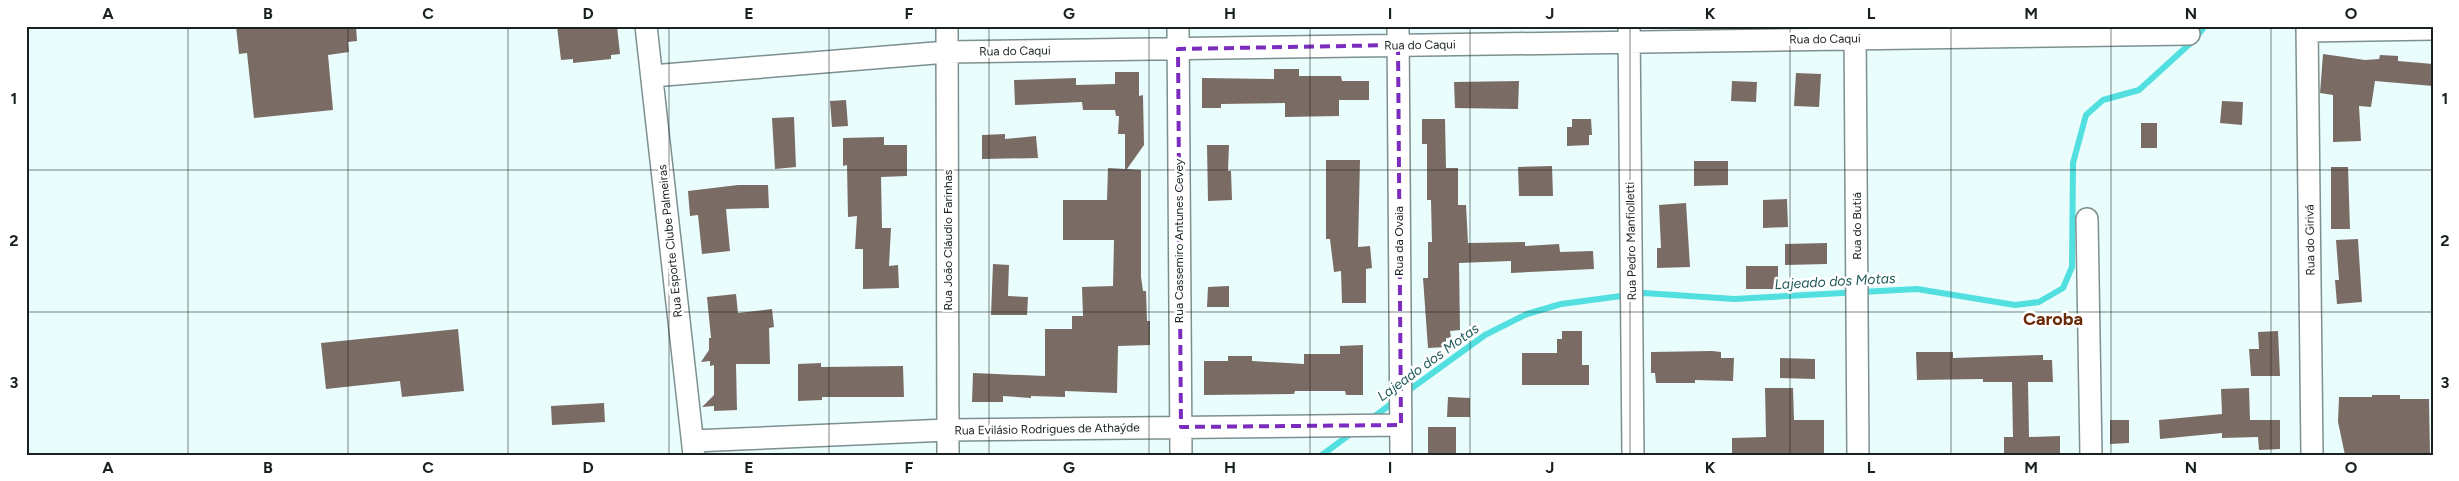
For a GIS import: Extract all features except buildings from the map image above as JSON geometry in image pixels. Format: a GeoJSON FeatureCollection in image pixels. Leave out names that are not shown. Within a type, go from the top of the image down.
{"type":"FeatureCollection","features":[{"type":"Feature","properties":{"kind":"street","name":"Rua Esporte Clube Palmeiras"},"geometry":{"type":"LineString","coordinates":[[646,26],[693,448]]}},
{"type":"Feature","properties":{"kind":"street","name":"Rua João Cláudio Farinhas"},"geometry":{"type":"LineString","coordinates":[[947,26],[948,455]]}},
{"type":"Feature","properties":{"kind":"street","name":"Rua Cassemiro Antunes Cevey"},"geometry":{"type":"LineString","coordinates":[[1178,26],[1181,455]]}},
{"type":"Feature","properties":{"kind":"street"},"geometry":{"type":"LineString","coordinates":[[2307,28],[2433,29]]}},
{"type":"Feature","properties":{"kind":"street","name":"Rua do Girivá"},"geometry":{"type":"LineString","coordinates":[[2307,28],[2312,455]]}},
{"type":"Feature","properties":{"kind":"street","name":"Rua do Caqui"},"geometry":{"type":"LineString","coordinates":[[652,76],[947,52],[1178,48],[1398,36],[2085,31],[2189,34]]}},
{"type":"Feature","properties":{"kind":"street","name":"Rua do Butiá"},"geometry":{"type":"LineString","coordinates":[[1855,33],[1858,455]]}},
{"type":"Feature","properties":{"kind":"street","name":"Rua Pedro Manfiolletti"},"geometry":{"type":"LineString","coordinates":[[1629,34],[1634,455]]}},
{"type":"Feature","properties":{"kind":"street","name":"Rua da Ovaia"},"geometry":{"type":"LineString","coordinates":[[1398,36],[1401,455]]}},
{"type":"Feature","properties":{"kind":"street"},"geometry":{"type":"LineString","coordinates":[[2087,218],[2091,455]]}},
{"type":"Feature","properties":{"kind":"street","name":"Rua Evilásio Rodrigues de Athaýde"},"geometry":{"type":"LineString","coordinates":[[693,448],[948,430],[1378,425],[1400,420]]}},
{"type":"Feature","properties":{"kind":"highlighted area"},"geometry":{"type":"Polygon","coordinates":[[[1398,45],[1401,425],[1181,427],[1178,49],[1398,45]]]}},
{"type":"Feature","properties":{"kind":"waterway","name":"Lajeado dos Motas"},"geometry":{"type":"LineString","coordinates":[[1405,393],[1485,335],[1527,314],[1561,304],[1644,293],[1734,299],[1917,289],[2015,305],[2039,302],[2063,288],[2072,267],[2073,163],[2086,115],[2103,100],[2139,90],[2194,40],[2205,26]]}},
{"type":"Feature","properties":{"kind":"waterway","name":"Lajeado dos Motas"},"geometry":{"type":"LineString","coordinates":[[1371,419],[1395,401]]}},
{"type":"Feature","properties":{"kind":"waterway","name":"Lajeado dos Motas"},"geometry":{"type":"LineString","coordinates":[[1322,455],[1353,432]]}},
{"type":"Feature","properties":{"kind":"district","name":"Caroba"},"geometry":{"type":"Point","coordinates":[2053,319]}}]}
